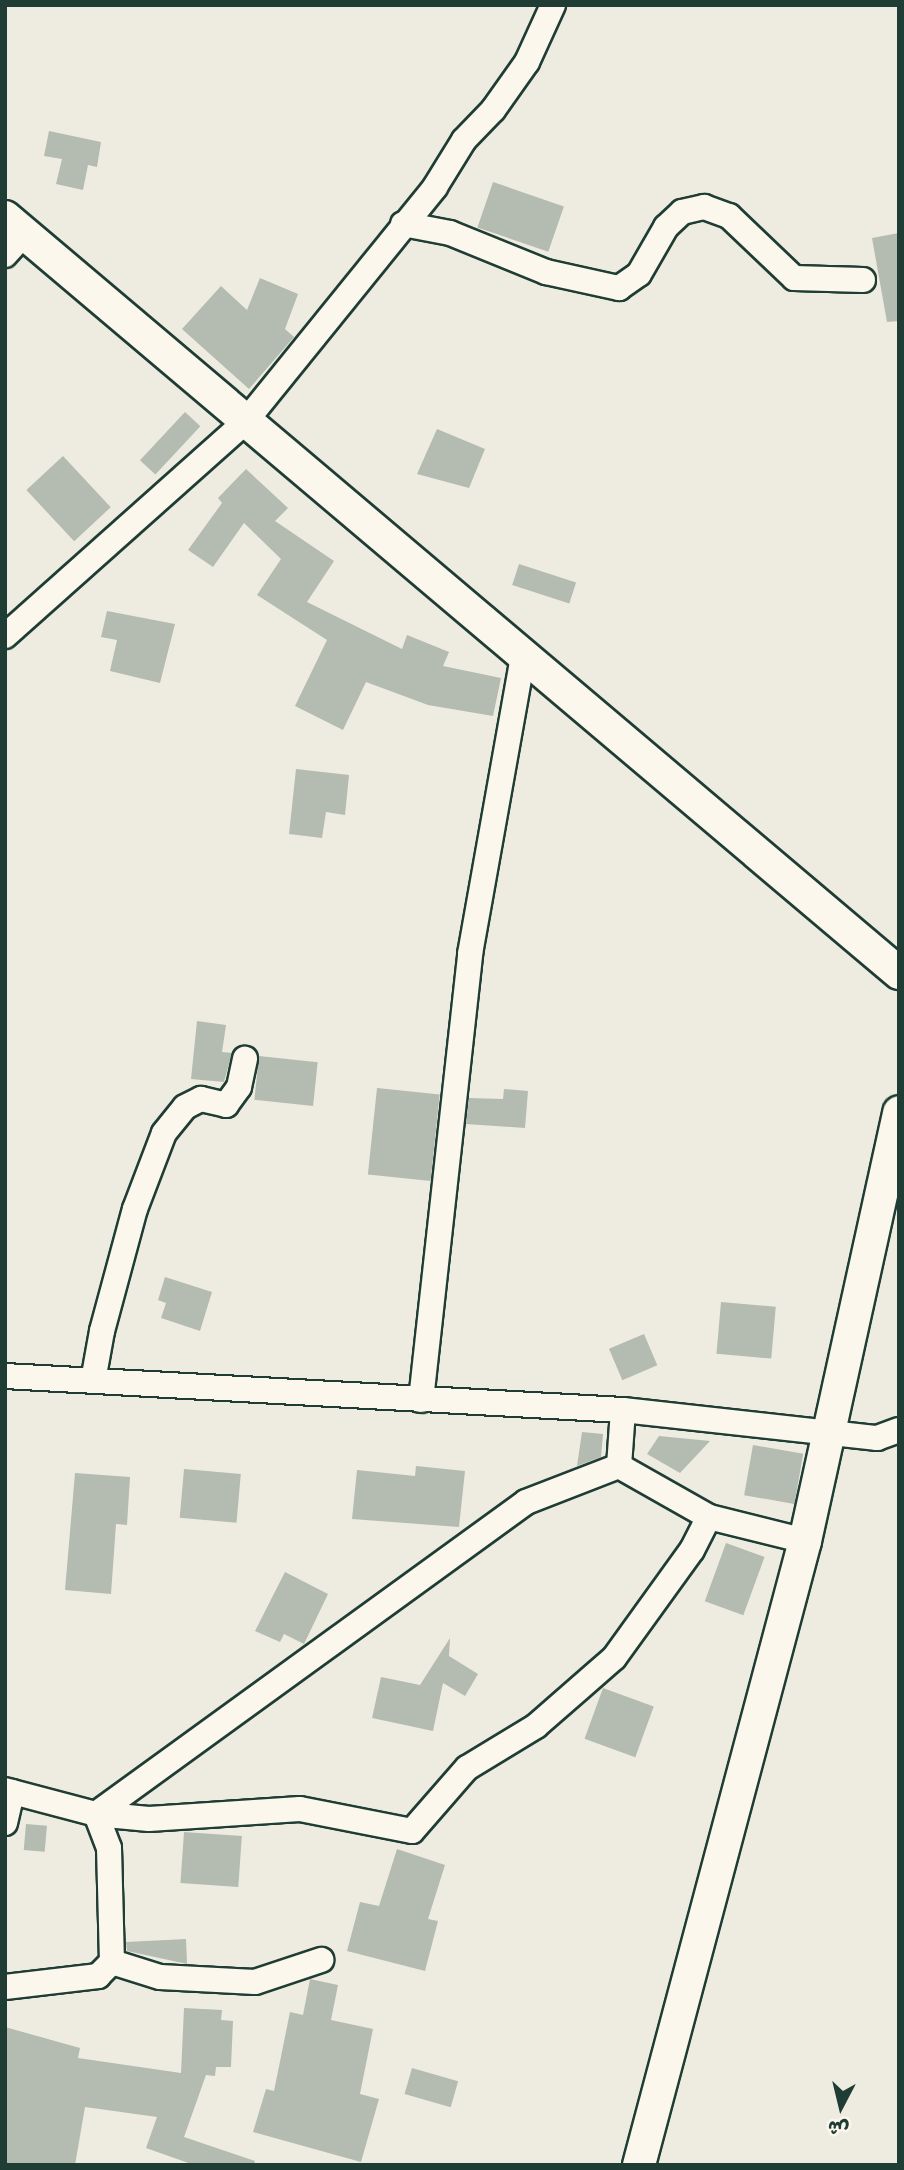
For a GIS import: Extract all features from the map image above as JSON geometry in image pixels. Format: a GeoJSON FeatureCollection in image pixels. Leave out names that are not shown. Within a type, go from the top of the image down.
{"type":"FeatureCollection","features":[{"type":"Feature","properties":{"kind":"street"},"geometry":{"type":"LineString","coordinates":[[5,636],[245,422],[403,224],[527,62],[552,5]]}},
{"type":"Feature","properties":{"kind":"street"},"geometry":{"type":"LineString","coordinates":[[403,224],[450,233],[547,272],[619,288],[639,274],[666,227],[681,212],[704,207],[729,216],[794,278],[863,280]]}},
{"type":"Feature","properties":{"kind":"street"},"geometry":{"type":"LineString","coordinates":[[12,235],[245,422],[899,973]]}},
{"type":"Feature","properties":{"kind":"street"},"geometry":{"type":"LineString","coordinates":[[421,1400],[470,954],[523,656]]}},
{"type":"Feature","properties":{"kind":"street"},"geometry":{"type":"LineString","coordinates":[[93,1381],[102,1331],[135,1209],[164,1133],[185,1107],[201,1099],[226,1105],[239,1087],[245,1059]]}},
{"type":"Feature","properties":{"kind":"street"},"geometry":{"type":"LineString","coordinates":[[639,2165],[805,1541],[827,1430],[899,1112]]}},
{"type":"Feature","properties":{"kind":"street"},"geometry":{"type":"LineString","coordinates":[[5,1376],[623,1410],[827,1430],[877,1438],[899,1430]]}},
{"type":"Feature","properties":{"kind":"street"},"geometry":{"type":"LineString","coordinates":[[619,1466],[623,1410]]}},
{"type":"Feature","properties":{"kind":"street"},"geometry":{"type":"LineString","coordinates":[[619,1466],[709,1517],[805,1541]]}},
{"type":"Feature","properties":{"kind":"street"},"geometry":{"type":"LineString","coordinates":[[96,1814],[526,1502],[619,1466]]}},
{"type":"Feature","properties":{"kind":"street"},"geometry":{"type":"LineString","coordinates":[[5,1823],[9,1791],[96,1814],[149,1819],[300,1809],[412,1831],[467,1768],[536,1726],[614,1658],[692,1550],[709,1517]]}},
{"type":"Feature","properties":{"kind":"street"},"geometry":{"type":"LineString","coordinates":[[5,1987],[98,1976],[112,1962],[109,1848],[96,1814]]}},
{"type":"Feature","properties":{"kind":"street"},"geometry":{"type":"LineString","coordinates":[[112,1962],[160,1977],[255,1982],[321,1960]]}},
{"type":"Feature","properties":{"kind":"building"},"geometry":{"type":"Polygon","coordinates":[[[49,131],[101,142],[97,167],[88,165],[83,190],[56,184],[62,159],[44,156],[49,131]]]}},
{"type":"Feature","properties":{"kind":"building"},"geometry":{"type":"Polygon","coordinates":[[[493,182],[564,206],[548,252],[477,227],[493,182]]]}},
{"type":"Feature","properties":{"kind":"building"},"geometry":{"type":"Polygon","coordinates":[[[899,233],[899,321],[887,322],[872,238],[899,233]]]}},
{"type":"Feature","properties":{"kind":"building"},"geometry":{"type":"Polygon","coordinates":[[[260,278],[298,294],[285,329],[294,337],[249,389],[182,329],[221,286],[247,310],[260,278]]]}},
{"type":"Feature","properties":{"kind":"building"},"geometry":{"type":"Polygon","coordinates":[[[185,412],[200,426],[155,475],[140,460],[185,412]]]}},
{"type":"Feature","properties":{"kind":"building"},"geometry":{"type":"Polygon","coordinates":[[[437,429],[485,449],[469,488],[417,474],[437,429]]]}},
{"type":"Feature","properties":{"kind":"building"},"geometry":{"type":"Polygon","coordinates":[[[63,456],[111,507],[74,541],[26,490],[63,456]]]}},
{"type":"Feature","properties":{"kind":"building"},"geometry":{"type":"Polygon","coordinates":[[[246,469],[288,508],[275,521],[334,561],[307,602],[402,649],[407,635],[449,652],[443,666],[501,678],[493,716],[428,705],[366,682],[343,730],[295,706],[327,640],[257,595],[281,559],[244,523],[213,567],[188,550],[222,503],[218,498],[246,469]]]}},
{"type":"Feature","properties":{"kind":"building"},"geometry":{"type":"Polygon","coordinates":[[[519,564],[576,583],[569,603],[512,585],[519,564]]]}},
{"type":"Feature","properties":{"kind":"building"},"geometry":{"type":"Polygon","coordinates":[[[107,611],[175,624],[160,683],[110,671],[117,640],[101,637],[107,611]]]}},
{"type":"Feature","properties":{"kind":"building"},"geometry":{"type":"Polygon","coordinates":[[[296,769],[349,775],[345,815],[326,812],[322,838],[289,834],[296,769]]]}},
{"type":"Feature","properties":{"kind":"building"},"geometry":{"type":"Polygon","coordinates":[[[197,1021],[226,1025],[222,1052],[232,1053],[224,1082],[191,1079],[197,1021]]]}},
{"type":"Feature","properties":{"kind":"building"},"geometry":{"type":"Polygon","coordinates":[[[259,1056],[318,1062],[313,1106],[254,1100],[259,1056]]]}},
{"type":"Feature","properties":{"kind":"building"},"geometry":{"type":"Polygon","coordinates":[[[377,1088],[440,1095],[431,1181],[368,1175],[377,1088]]]}},
{"type":"Feature","properties":{"kind":"building"},"geometry":{"type":"Polygon","coordinates":[[[504,1089],[528,1091],[525,1128],[466,1124],[469,1098],[503,1099],[504,1089]]]}},
{"type":"Feature","properties":{"kind":"building"},"geometry":{"type":"Polygon","coordinates":[[[165,1277],[212,1292],[200,1331],[161,1318],[166,1303],[158,1300],[165,1277]]]}},
{"type":"Feature","properties":{"kind":"building"},"geometry":{"type":"Polygon","coordinates":[[[721,1302],[776,1307],[771,1359],[716,1354],[721,1302]]]}},
{"type":"Feature","properties":{"kind":"building"},"geometry":{"type":"Polygon","coordinates":[[[644,1334],[657,1365],[622,1380],[609,1349],[644,1334]]]}},
{"type":"Feature","properties":{"kind":"building"},"geometry":{"type":"Polygon","coordinates":[[[582,1432],[603,1434],[601,1457],[577,1466],[582,1432]]]}},
{"type":"Feature","properties":{"kind":"building"},"geometry":{"type":"Polygon","coordinates":[[[659,1436],[710,1441],[680,1473],[647,1454],[659,1436]]]}},
{"type":"Feature","properties":{"kind":"building"},"geometry":{"type":"Polygon","coordinates":[[[753,1445],[803,1454],[794,1504],[744,1495],[753,1445]]]}},
{"type":"Feature","properties":{"kind":"building"},"geometry":{"type":"Polygon","coordinates":[[[416,1466],[465,1471],[459,1527],[352,1519],[357,1470],[415,1476],[416,1466]]]}},
{"type":"Feature","properties":{"kind":"building"},"geometry":{"type":"Polygon","coordinates":[[[184,1469],[241,1474],[237,1523],[180,1518],[184,1469]]]}},
{"type":"Feature","properties":{"kind":"building"},"geometry":{"type":"Polygon","coordinates":[[[75,1473],[130,1477],[127,1525],[116,1524],[111,1594],[65,1590],[75,1473]]]}},
{"type":"Feature","properties":{"kind":"building"},"geometry":{"type":"Polygon","coordinates":[[[726,1543],[765,1557],[743,1615],[705,1601],[726,1543]]]}},
{"type":"Feature","properties":{"kind":"building"},"geometry":{"type":"Polygon","coordinates":[[[285,1572],[328,1594],[304,1644],[284,1634],[280,1642],[255,1631],[285,1572]]]}},
{"type":"Feature","properties":{"kind":"building"},"geometry":{"type":"Polygon","coordinates":[[[450,1638],[449,1656],[478,1674],[465,1696],[443,1683],[433,1731],[372,1718],[381,1677],[420,1685],[450,1638]]]}},
{"type":"Feature","properties":{"kind":"building"},"geometry":{"type":"Polygon","coordinates":[[[603,1688],[654,1706],[635,1757],[585,1739],[603,1688]]]}},
{"type":"Feature","properties":{"kind":"building"},"geometry":{"type":"Polygon","coordinates":[[[26,1824],[47,1826],[45,1852],[24,1850],[26,1824]]]}},
{"type":"Feature","properties":{"kind":"building"},"geometry":{"type":"Polygon","coordinates":[[[184,1832],[242,1836],[238,1887],[180,1883],[184,1832]]]}},
{"type":"Feature","properties":{"kind":"building"},"geometry":{"type":"Polygon","coordinates":[[[397,1849],[445,1865],[428,1919],[438,1921],[425,1971],[347,1951],[360,1902],[379,1906],[397,1849]]]}},
{"type":"Feature","properties":{"kind":"building"},"geometry":{"type":"Polygon","coordinates":[[[186,1939],[187,1964],[127,1951],[126,1942],[186,1939]]]}},
{"type":"Feature","properties":{"kind":"building"},"geometry":{"type":"Polygon","coordinates":[[[310,1979],[338,1985],[331,2020],[373,2029],[360,2094],[379,2099],[361,2162],[253,2132],[266,2089],[274,2091],[290,2012],[303,2015],[310,1979]]]}},
{"type":"Feature","properties":{"kind":"building"},"geometry":{"type":"Polygon","coordinates":[[[184,2008],[222,2010],[221,2020],[233,2021],[231,2067],[216,2067],[215,2076],[206,2075],[184,2137],[255,2161],[254,2165],[194,2165],[146,2148],[157,2117],[85,2107],[75,2165],[5,2165],[5,2027],[80,2048],[78,2058],[181,2073],[184,2008]]]}},
{"type":"Feature","properties":{"kind":"building"},"geometry":{"type":"Polygon","coordinates":[[[412,2068],[458,2081],[451,2107],[405,2094],[412,2068]]]}}]}
